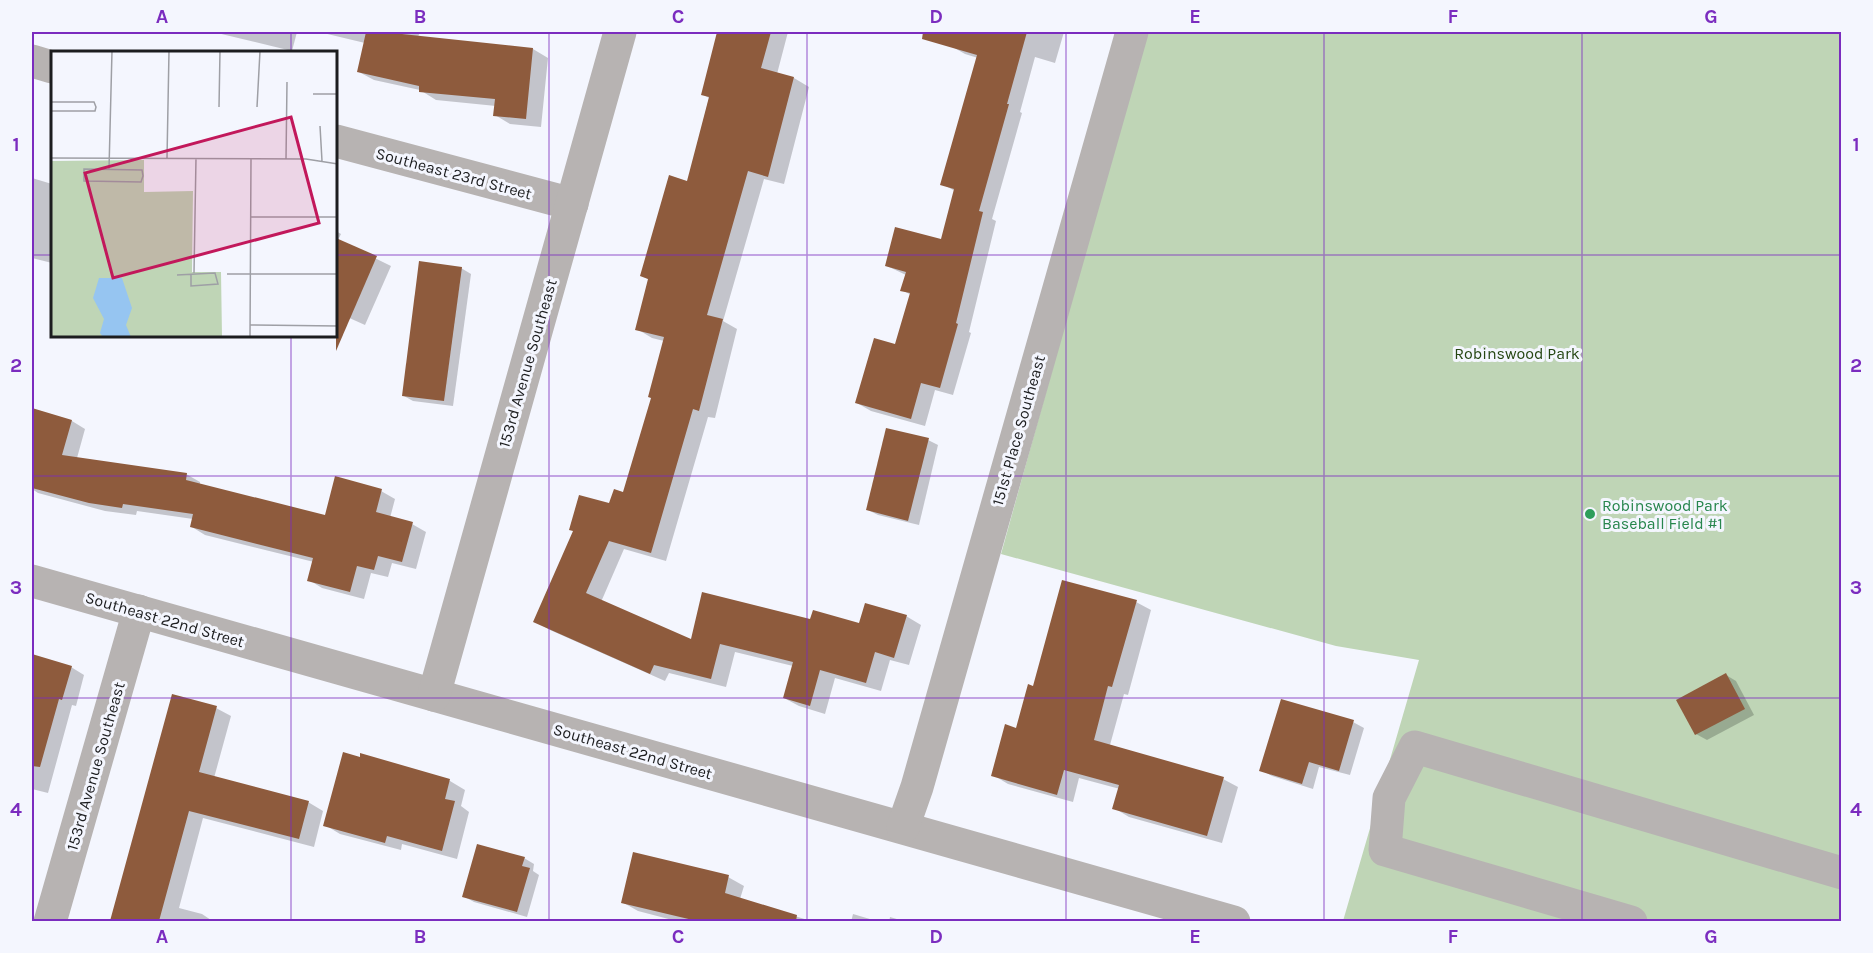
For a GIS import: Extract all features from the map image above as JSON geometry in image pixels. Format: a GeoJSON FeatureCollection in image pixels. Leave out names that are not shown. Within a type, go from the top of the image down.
{"type":"FeatureCollection","features":[{"type":"Feature","properties":{"kind":"street","name":"153rd Avenue Southeast"},"geometry":{"type":"LineString","coordinates":[[434,695],[620,32]]}},
{"type":"Feature","properties":{"kind":"street","name":"151st Place Southeast"},"geometry":{"type":"LineString","coordinates":[[903,827],[917,787],[1132,32]]}},
{"type":"Feature","properties":{"kind":"street"},"geometry":{"type":"LineString","coordinates":[[32,61],[51,67]]}},
{"type":"Feature","properties":{"kind":"street","name":"Southeast 23rd Street"},"geometry":{"type":"LineString","coordinates":[[338,142],[572,204]]}},
{"type":"Feature","properties":{"kind":"street","name":"Southeast 22nd Street"},"geometry":{"type":"LineString","coordinates":[[32,581],[903,827],[1137,908],[1234,921]]}},
{"type":"Feature","properties":{"kind":"street","name":"153rd Avenue Southeast"},"geometry":{"type":"LineString","coordinates":[[50,921],[139,611]]}},
{"type":"Feature","properties":{"kind":"street"},"geometry":{"type":"LineString","coordinates":[[1630,921],[1385,850],[1389,798],[1415,747],[1842,873]]}},
{"type":"Feature","properties":{"kind":"green space","name":"Robinswood Park"},"geometry":{"type":"Polygon","coordinates":[[[1146,32],[1841,32],[1841,921],[1343,921],[1419,660],[1336,646],[1001,554],[1146,32]]]}},
{"type":"Feature","properties":{"kind":"building"},"geometry":{"type":"Polygon","coordinates":[[[366,32],[403,32],[402,34],[533,48],[526,119],[493,116],[495,99],[419,92],[419,86],[357,72],[366,32]]]}},
{"type":"Feature","properties":{"kind":"building"},"geometry":{"type":"Polygon","coordinates":[[[717,32],[771,32],[761,68],[794,77],[768,177],[748,171],[707,315],[723,319],[699,411],[693,409],[651,553],[609,541],[586,593],[691,639],[702,592],[810,619],[813,610],[859,623],[865,603],[907,615],[894,658],[875,652],[866,683],[820,670],[810,706],[783,698],[793,662],[720,644],[711,679],[654,665],[650,674],[533,622],[573,531],[569,530],[579,495],[609,503],[614,489],[623,492],[651,398],[648,397],[664,337],[635,330],[648,279],[640,276],[669,175],[687,181],[709,97],[701,95],[717,32]]]}},
{"type":"Feature","properties":{"kind":"building"},"geometry":{"type":"Polygon","coordinates":[[[923,32],[1027,32],[979,211],[983,212],[956,323],[958,324],[940,388],[921,383],[911,419],[855,403],[874,338],[895,344],[910,293],[900,291],[906,272],[885,266],[895,227],[941,239],[954,189],[940,185],[977,55],[922,39],[923,32]]]}},
{"type":"Feature","properties":{"kind":"building"},"geometry":{"type":"Polygon","coordinates":[[[338,239],[377,256],[336,351],[336,338],[338,338],[338,239]]]}},
{"type":"Feature","properties":{"kind":"building"},"geometry":{"type":"Polygon","coordinates":[[[419,261],[462,267],[444,401],[402,396],[419,261]]]}},
{"type":"Feature","properties":{"kind":"building"},"geometry":{"type":"Polygon","coordinates":[[[32,408],[72,420],[62,455],[187,473],[186,480],[325,515],[335,476],[382,489],[376,512],[413,522],[402,562],[378,556],[374,570],[357,566],[350,592],[307,581],[313,558],[190,527],[193,514],[123,504],[122,508],[89,503],[32,488],[32,408]]]}},
{"type":"Feature","properties":{"kind":"building"},"geometry":{"type":"Polygon","coordinates":[[[886,428],[929,438],[908,521],[866,510],[886,428]]]}},
{"type":"Feature","properties":{"kind":"building"},"geometry":{"type":"Polygon","coordinates":[[[1062,580],[1137,600],[1112,687],[1108,686],[1094,740],[1224,777],[1207,836],[1112,809],[1119,785],[1064,770],[1057,795],[991,776],[1005,724],[1016,728],[1028,684],[1033,686],[1062,580]]]}},
{"type":"Feature","properties":{"kind":"building"},"geometry":{"type":"Polygon","coordinates":[[[32,654],[72,666],[62,700],[59,699],[40,767],[32,766],[32,654]]]}},
{"type":"Feature","properties":{"kind":"building"},"geometry":{"type":"Polygon","coordinates":[[[1726,673],[1745,709],[1695,735],[1676,700],[1726,673]]]}},
{"type":"Feature","properties":{"kind":"building"},"geometry":{"type":"Polygon","coordinates":[[[172,694],[217,706],[199,772],[309,801],[299,839],[189,811],[159,921],[110,921],[172,694]]]}},
{"type":"Feature","properties":{"kind":"building"},"geometry":{"type":"Polygon","coordinates":[[[1281,699],[1354,720],[1339,771],[1309,762],[1302,784],[1259,771],[1281,699]]]}},
{"type":"Feature","properties":{"kind":"building"},"geometry":{"type":"Polygon","coordinates":[[[343,752],[360,757],[360,753],[450,779],[445,799],[455,801],[442,851],[387,836],[385,843],[323,826],[343,752]]]}},
{"type":"Feature","properties":{"kind":"building"},"geometry":{"type":"Polygon","coordinates":[[[477,844],[525,857],[522,866],[530,868],[517,912],[462,897],[477,844]]]}},
{"type":"Feature","properties":{"kind":"building"},"geometry":{"type":"Polygon","coordinates":[[[633,852],[729,875],[725,893],[797,915],[796,921],[697,921],[621,903],[633,852]]]}},
{"type":"Feature","properties":{"kind":"place","name":"Robinswood Park Baseball Field #1"},"geometry":{"type":"Point","coordinates":[1590,514]}}]}
